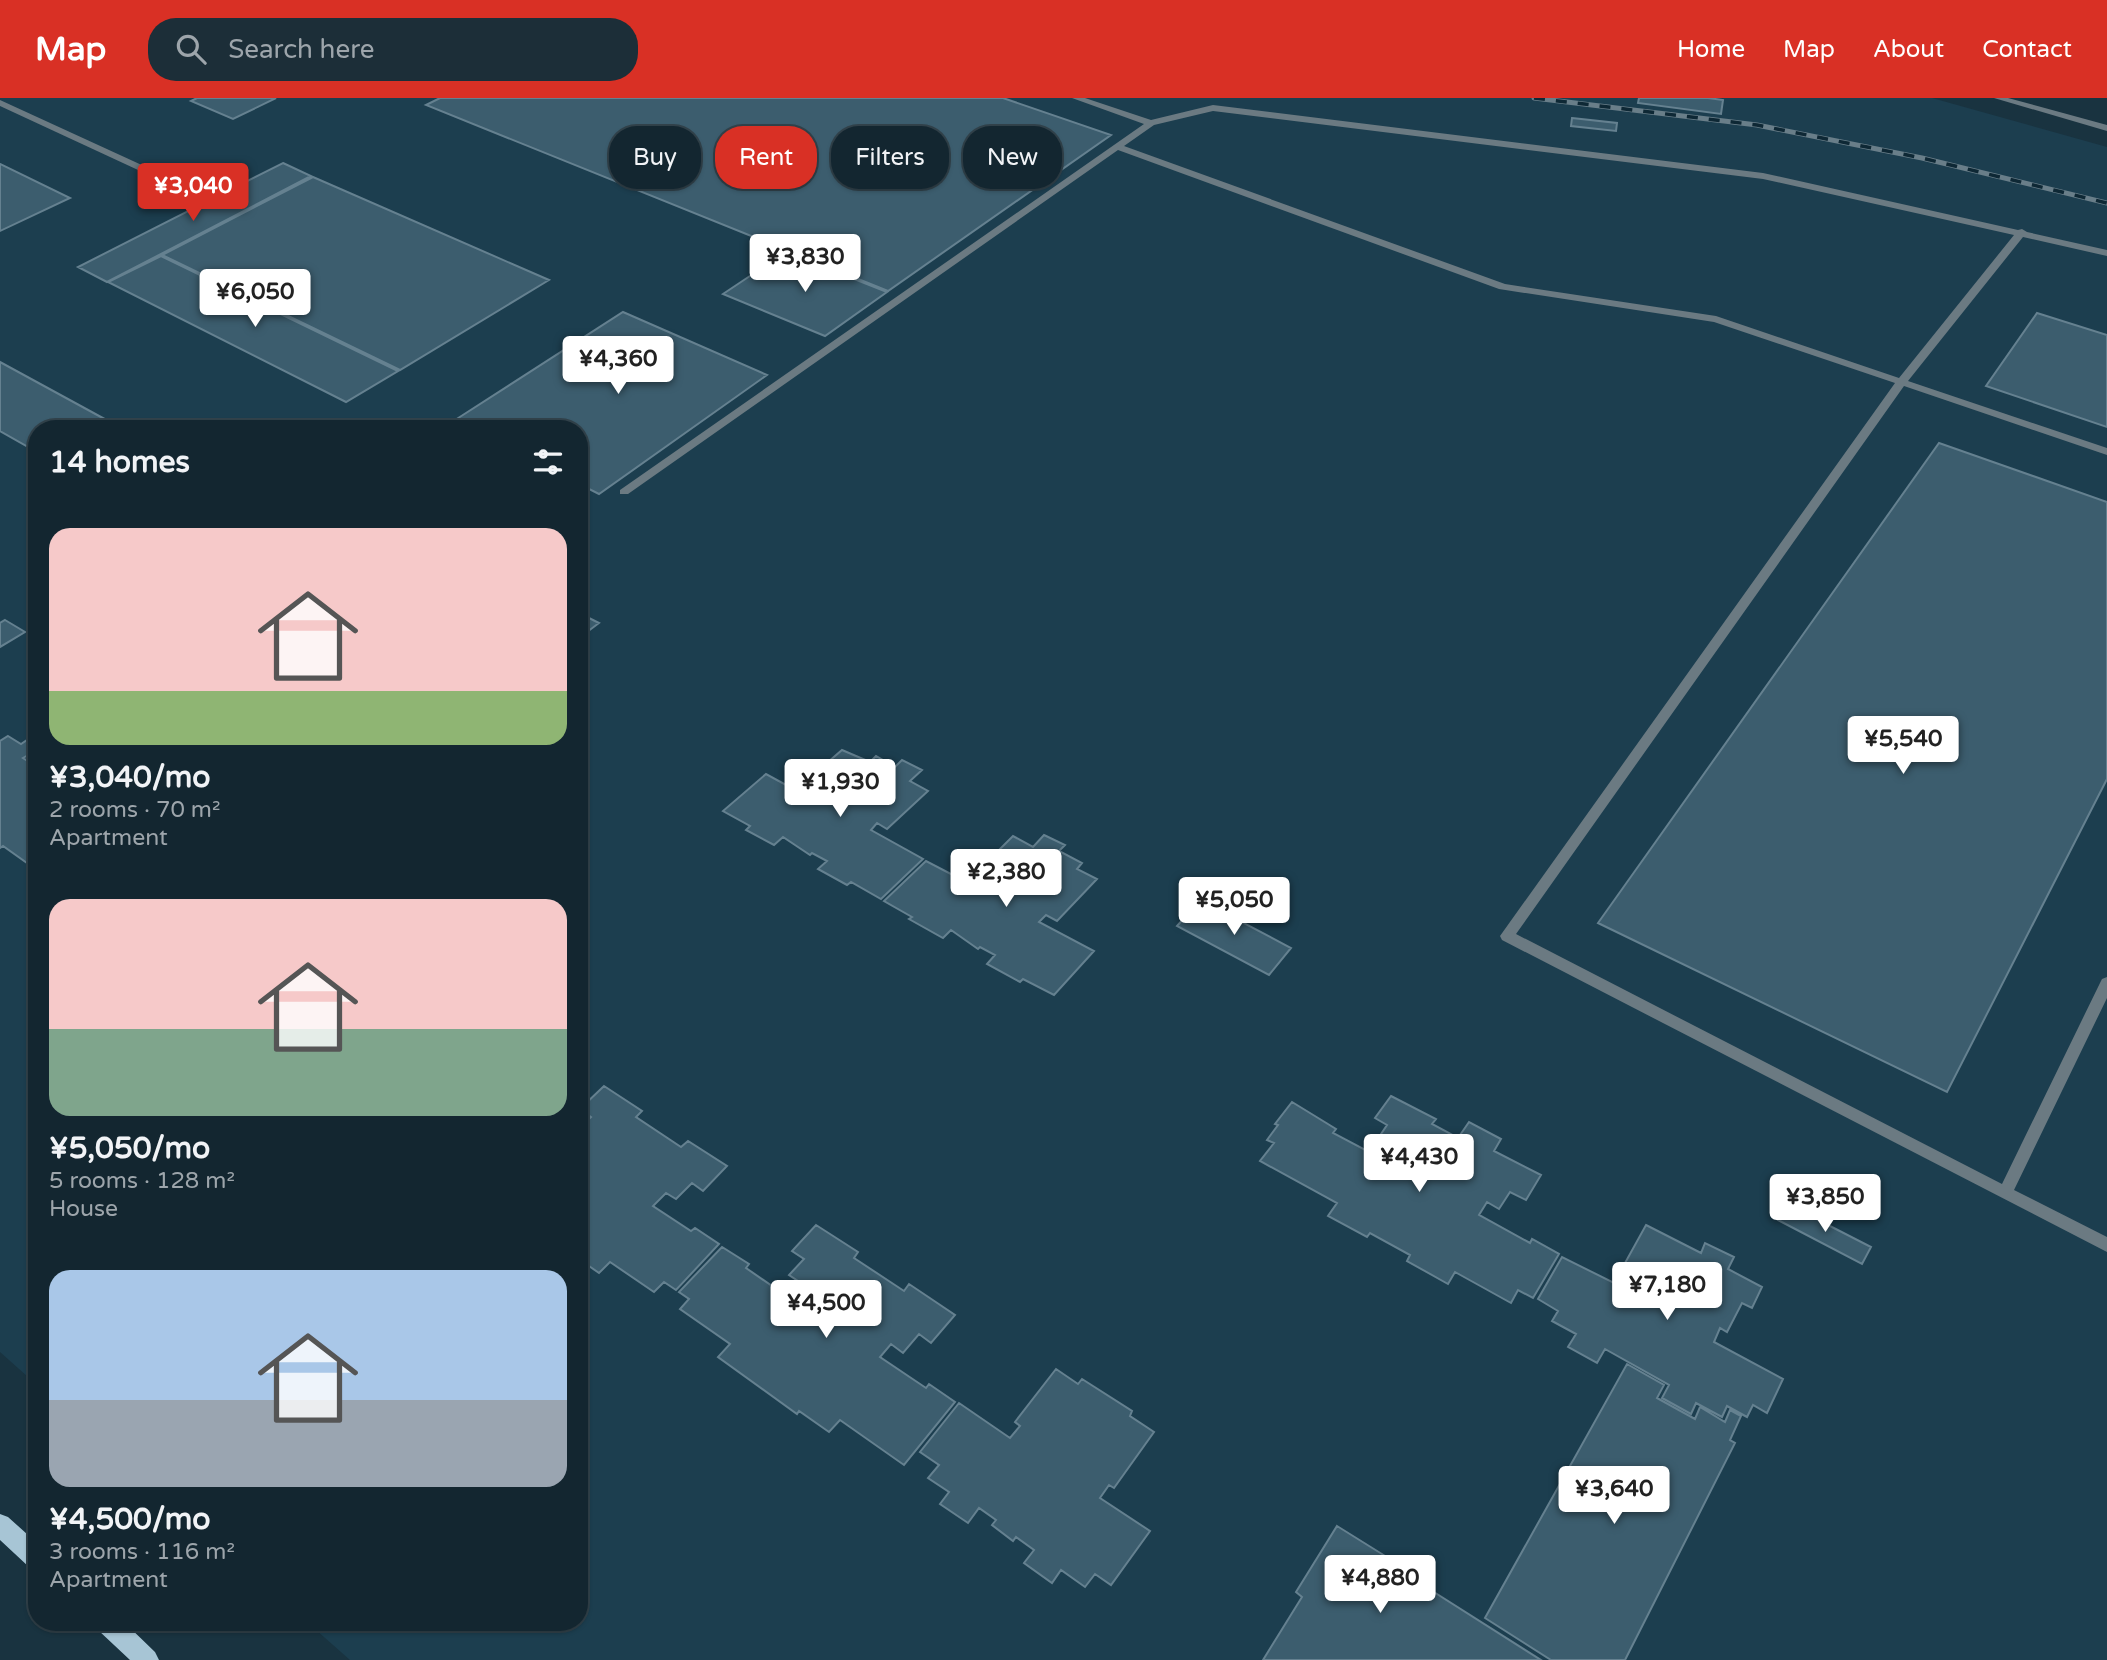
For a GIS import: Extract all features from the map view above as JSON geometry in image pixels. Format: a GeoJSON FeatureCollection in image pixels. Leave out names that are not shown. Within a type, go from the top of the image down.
{"type":"FeatureCollection","features":[{"type":"Feature","properties":{"kind":"main road"},"geometry":{"type":"LineString","coordinates":[[0,1525],[28,1551]]}},
{"type":"Feature","properties":{"kind":"main road"},"geometry":{"type":"LineString","coordinates":[[116,1631],[147,1660]]}},
{"type":"Feature","properties":{"kind":"street"},"geometry":{"type":"LineString","coordinates":[[1076,98],[1151,123]]}},
{"type":"Feature","properties":{"kind":"street"},"geometry":{"type":"LineString","coordinates":[[1998,98],[2107,128]]}},
{"type":"Feature","properties":{"kind":"street"},"geometry":{"type":"LineString","coordinates":[[0,103],[154,174]]}},
{"type":"Feature","properties":{"kind":"street"},"geometry":{"type":"LineString","coordinates":[[624,492],[1151,123],[1213,108],[1763,176],[2107,253]]}},
{"type":"Feature","properties":{"kind":"street"},"geometry":{"type":"LineString","coordinates":[[1117,147],[1503,287],[1716,319],[2107,452]]}},
{"type":"Feature","properties":{"kind":"street"},"geometry":{"type":"LineString","coordinates":[[2022,232],[1902,381],[1507,936],[2107,1245]]}},
{"type":"Feature","properties":{"kind":"street"},"geometry":{"type":"LineString","coordinates":[[2005,1193],[2107,983]]}},
{"type":"Feature","properties":{"kind":"shaded area"},"geometry":{"type":"Polygon","coordinates":[[[0,98],[1932,98],[2107,147],[2107,1660],[350,1660],[317,1631],[588,1631],[588,420],[28,420],[28,1377],[0,1352],[0,98]]]}},
{"type":"Feature","properties":{"kind":"building"},"geometry":{"type":"Polygon","coordinates":[[[197,98],[276,98],[233,119],[191,101],[197,98]]]}},
{"type":"Feature","properties":{"kind":"building"},"geometry":{"type":"Polygon","coordinates":[[[440,98],[1003,98],[1111,135],[1062,169],[1062,126],[963,126],[963,189],[1034,189],[888,291],[635,189],[701,189],[701,126],[609,126],[609,179],[426,105],[440,98]]]}},
{"type":"Feature","properties":{"kind":"building"},"geometry":{"type":"Polygon","coordinates":[[[1639,98],[1723,100],[1721,114],[1638,103],[1639,98]]]}},
{"type":"Feature","properties":{"kind":"building"},"geometry":{"type":"Polygon","coordinates":[[[1572,118],[1617,123],[1616,131],[1571,126],[1572,118]]]}},
{"type":"Feature","properties":{"kind":"building"},"geometry":{"type":"Polygon","coordinates":[[[283,163],[311,176],[107,282],[78,267],[283,163]]]}},
{"type":"Feature","properties":{"kind":"building"},"geometry":{"type":"Polygon","coordinates":[[[0,164],[70,198],[0,231],[0,164]]]}},
{"type":"Feature","properties":{"kind":"building"},"geometry":{"type":"Polygon","coordinates":[[[313,177],[549,280],[400,370],[162,255],[313,177]]]}},
{"type":"Feature","properties":{"kind":"building"},"geometry":{"type":"Polygon","coordinates":[[[786,252],[887,292],[825,336],[723,294],[786,252]]]}},
{"type":"Feature","properties":{"kind":"building"},"geometry":{"type":"Polygon","coordinates":[[[161,256],[398,371],[346,402],[108,282],[161,256]]]}},
{"type":"Feature","properties":{"kind":"building"},"geometry":{"type":"Polygon","coordinates":[[[623,312],[767,375],[599,494],[588,488],[588,420],[455,420],[623,312]]]}},
{"type":"Feature","properties":{"kind":"building"},"geometry":{"type":"Polygon","coordinates":[[[2037,313],[2107,335],[2107,427],[1986,386],[2037,313]]]}},
{"type":"Feature","properties":{"kind":"building"},"geometry":{"type":"Polygon","coordinates":[[[0,362],[106,420],[28,420],[28,447],[0,431],[0,362]]]}},
{"type":"Feature","properties":{"kind":"building"},"geometry":{"type":"Polygon","coordinates":[[[1939,443],[2107,502],[2107,779],[1947,1092],[1598,923],[1939,443]]]}},
{"type":"Feature","properties":{"kind":"building"},"geometry":{"type":"Polygon","coordinates":[[[588,618],[599,623],[588,631],[588,618]]]}},
{"type":"Feature","properties":{"kind":"building"},"geometry":{"type":"Polygon","coordinates":[[[5,620],[25,632],[0,647],[0,623],[5,620]]]}},
{"type":"Feature","properties":{"kind":"building"},"geometry":{"type":"Polygon","coordinates":[[[8,736],[21,744],[28,739],[28,755],[23,758],[28,761],[27,863],[3,846],[0,848],[0,741],[8,736]]]}},
{"type":"Feature","properties":{"kind":"building"},"geometry":{"type":"Polygon","coordinates":[[[842,750],[870,762],[876,756],[895,767],[902,760],[922,770],[910,781],[928,791],[887,829],[877,823],[871,830],[923,859],[881,899],[851,882],[847,885],[818,869],[827,861],[812,853],[810,855],[783,837],[774,845],[746,830],[750,826],[723,811],[766,774],[808,797],[815,790],[810,787],[833,767],[827,763],[842,750]]]}},
{"type":"Feature","properties":{"kind":"building"},"geometry":{"type":"Polygon","coordinates":[[[1044,835],[1065,845],[1059,851],[1082,863],[1077,869],[1097,879],[1057,921],[1046,915],[1039,922],[1094,951],[1054,995],[1023,979],[1020,982],[987,964],[995,955],[980,947],[978,949],[951,930],[943,938],[884,901],[926,861],[972,885],[979,879],[966,872],[979,859],[986,863],[1013,836],[1033,847],[1044,835]]]}},
{"type":"Feature","properties":{"kind":"building"},"geometry":{"type":"Polygon","coordinates":[[[1200,900],[1291,948],[1269,975],[1177,926],[1200,900]]]}},
{"type":"Feature","properties":{"kind":"building"},"geometry":{"type":"Polygon","coordinates":[[[604,1086],[642,1111],[636,1117],[681,1147],[688,1141],[727,1166],[703,1191],[692,1183],[676,1199],[666,1193],[653,1206],[691,1231],[695,1228],[719,1244],[676,1290],[664,1282],[654,1292],[610,1262],[599,1273],[588,1265],[588,1120],[591,1117],[588,1115],[588,1101],[604,1086]]]}},
{"type":"Feature","properties":{"kind":"building"},"geometry":{"type":"Polygon","coordinates":[[[1391,1096],[1436,1119],[1432,1124],[1458,1138],[1469,1122],[1501,1139],[1494,1151],[1541,1175],[1526,1200],[1510,1192],[1499,1209],[1487,1202],[1479,1215],[1530,1243],[1532,1239],[1559,1254],[1533,1298],[1518,1290],[1511,1303],[1455,1272],[1448,1284],[1407,1261],[1410,1255],[1370,1233],[1367,1237],[1328,1216],[1337,1203],[1260,1161],[1274,1143],[1267,1140],[1278,1125],[1275,1124],[1292,1102],[1336,1129],[1333,1133],[1369,1152],[1387,1125],[1375,1118],[1391,1096]]]}},
{"type":"Feature","properties":{"kind":"building"},"geometry":{"type":"Polygon","coordinates":[[[1787,1204],[1871,1247],[1862,1264],[1778,1220],[1787,1204]]]}},
{"type":"Feature","properties":{"kind":"building"},"geometry":{"type":"Polygon","coordinates":[[[816,1225],[858,1252],[854,1258],[904,1291],[909,1284],[955,1315],[931,1343],[919,1334],[903,1353],[891,1344],[880,1357],[926,1388],[929,1384],[955,1402],[904,1465],[840,1420],[829,1432],[799,1411],[797,1414],[718,1357],[730,1344],[680,1309],[689,1299],[679,1292],[722,1247],[749,1264],[746,1268],[788,1297],[801,1283],[789,1275],[804,1259],[792,1251],[816,1225]]]}},
{"type":"Feature","properties":{"kind":"building"},"geometry":{"type":"Polygon","coordinates":[[[1646,1225],[1701,1253],[1705,1243],[1734,1257],[1728,1269],[1762,1287],[1752,1308],[1742,1303],[1727,1332],[1720,1328],[1714,1342],[1783,1379],[1767,1413],[1753,1405],[1747,1417],[1727,1406],[1722,1417],[1696,1403],[1691,1414],[1662,1398],[1669,1385],[1605,1349],[1597,1363],[1568,1347],[1576,1334],[1552,1321],[1558,1311],[1538,1299],[1562,1257],[1614,1283],[1646,1225]]]}},
{"type":"Feature","properties":{"kind":"building"},"geometry":{"type":"Polygon","coordinates":[[[1627,1364],[1664,1385],[1657,1398],[1695,1419],[1700,1407],[1725,1422],[1730,1410],[1741,1416],[1730,1440],[1735,1443],[1625,1660],[1551,1660],[1485,1618],[1627,1364]]]}},
{"type":"Feature","properties":{"kind":"building"},"geometry":{"type":"Polygon","coordinates":[[[1056,1369],[1078,1384],[1082,1379],[1132,1411],[1130,1416],[1154,1432],[1114,1488],[1109,1485],[1100,1498],[1150,1531],[1111,1585],[1095,1574],[1085,1587],[1061,1570],[1052,1583],[1024,1563],[1034,1550],[1016,1537],[1013,1541],[992,1525],[996,1520],[979,1508],[968,1523],[940,1504],[949,1492],[928,1478],[939,1465],[920,1452],[959,1403],[1010,1438],[1020,1426],[1015,1422],[1056,1369]]]}},
{"type":"Feature","properties":{"kind":"building"},"geometry":{"type":"Polygon","coordinates":[[[1337,1526],[1398,1564],[1396,1568],[1541,1660],[1263,1660],[1302,1597],[1296,1592],[1337,1526]]]}},
{"type":"Feature","properties":{"kind":"railway"},"geometry":{"type":"LineString","coordinates":[[1534,98],[1757,125],[1922,158],[2107,203]]}}]}
